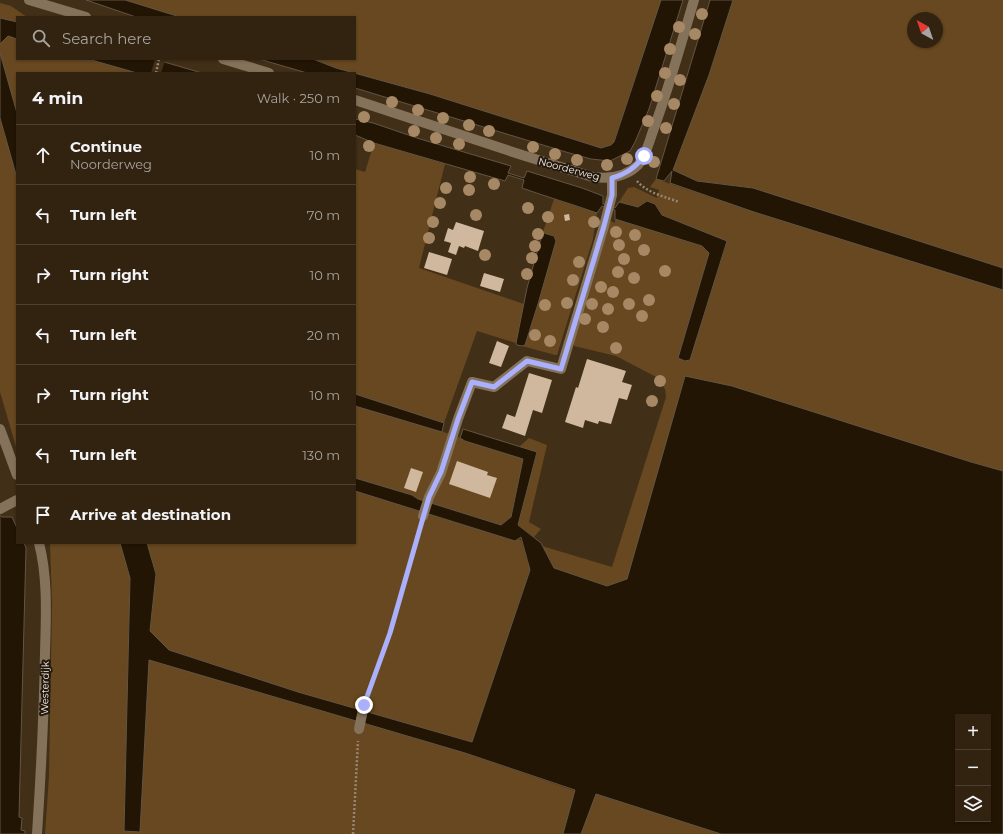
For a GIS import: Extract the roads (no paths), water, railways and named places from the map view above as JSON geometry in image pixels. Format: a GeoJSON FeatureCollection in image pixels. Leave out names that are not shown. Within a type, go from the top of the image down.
{"type":"FeatureCollection","features":[{"type":"Feature","properties":{"kind":"street"},"geometry":{"type":"LineString","coordinates":[[29,0],[83,16]]}},
{"type":"Feature","properties":{"kind":"street","name":"Noorderweg"},"geometry":{"type":"LineString","coordinates":[[356,100],[536,160],[593,177],[612,178],[629,172],[638,165],[644,156],[658,119],[694,0]]}},
{"type":"Feature","properties":{"kind":"street"},"geometry":{"type":"LineString","coordinates":[[226,60],[266,72]]}},
{"type":"Feature","properties":{"kind":"street"},"geometry":{"type":"LineString","coordinates":[[423,516],[429,497],[441,472],[472,382],[494,387],[527,361],[561,369],[604,226],[612,195],[612,178]]}},
{"type":"Feature","properties":{"kind":"street"},"geometry":{"type":"LineString","coordinates":[[0,428],[16,472]]}},
{"type":"Feature","properties":{"kind":"street"},"geometry":{"type":"LineString","coordinates":[[0,509],[16,501]]}},
{"type":"Feature","properties":{"kind":"street","name":"Westerdijk"},"geometry":{"type":"LineString","coordinates":[[37,834],[44,714],[46,595],[39,544]]}},
{"type":"Feature","properties":{"kind":"street"},"geometry":{"type":"LineString","coordinates":[[358,729],[364,705]]}}]}
